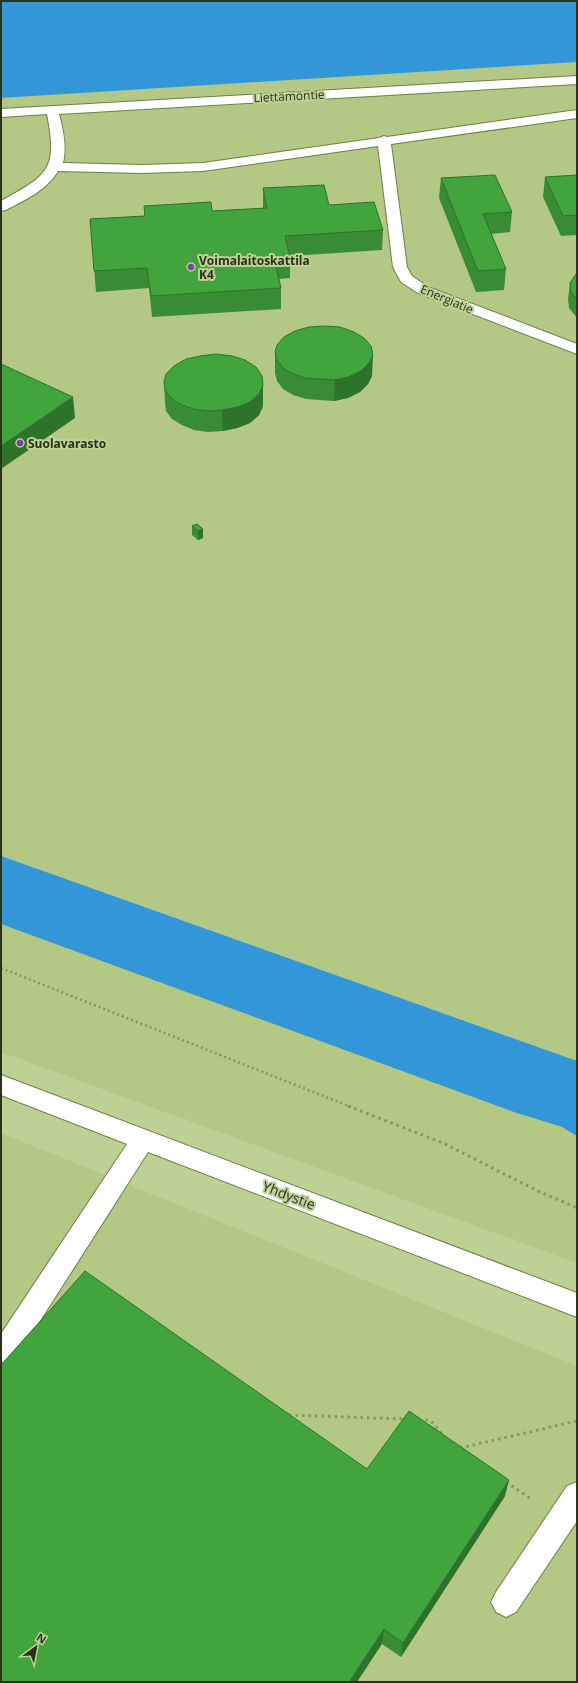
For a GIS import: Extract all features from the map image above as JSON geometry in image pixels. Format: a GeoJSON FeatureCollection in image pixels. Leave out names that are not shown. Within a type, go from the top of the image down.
{"type":"FeatureCollection","features":[{"type":"Feature","properties":{"kind":"lane","name":"Liettämöntie"},"geometry":{"type":"LineString","coordinates":[[1,113],[577,80]]}},
{"type":"Feature","properties":{"kind":"lane"},"geometry":{"type":"LineString","coordinates":[[1,207],[35,187],[52,172],[58,157],[52,110]]}},
{"type":"Feature","properties":{"kind":"lane"},"geometry":{"type":"LineString","coordinates":[[54,167],[142,169],[203,167],[300,154],[384,140],[577,114]]}},
{"type":"Feature","properties":{"kind":"lane","name":"Energiatie"},"geometry":{"type":"LineString","coordinates":[[384,140],[400,267],[406,279],[423,290],[577,349]]}},
{"type":"Feature","properties":{"kind":"lane","name":"Yhdystie"},"geometry":{"type":"LineString","coordinates":[[1,1085],[577,1305]]}},
{"type":"Feature","properties":{"kind":"lane"},"geometry":{"type":"LineString","coordinates":[[1,1351],[13,1340],[143,1139]]}},
{"type":"Feature","properties":{"kind":"lane"},"geometry":{"type":"LineString","coordinates":[[506,1602],[577,1496]]}},
{"type":"Feature","properties":{"kind":"path"},"geometry":{"type":"LineString","coordinates":[[1,968],[443,1143],[538,1191],[577,1208]]}},
{"type":"Feature","properties":{"kind":"path"},"geometry":{"type":"LineString","coordinates":[[282,1415],[430,1420],[445,1437]]}},
{"type":"Feature","properties":{"kind":"path"},"geometry":{"type":"LineString","coordinates":[[462,1453],[456,1448],[577,1421]]}},
{"type":"Feature","properties":{"kind":"path"},"geometry":{"type":"LineString","coordinates":[[502,1480],[562,1520]]}},
{"type":"Feature","properties":{"kind":"shaded area"},"geometry":{"type":"Polygon","coordinates":[[[577,62],[577,1263],[1,1052],[1,98],[577,62]]]}},
{"type":"Feature","properties":{"kind":"shaded area"},"geometry":{"type":"Polygon","coordinates":[[[1,1133],[577,1366],[577,1682],[1,1682],[1,1133]]]}},
{"type":"Feature","properties":{"kind":"water"},"geometry":{"type":"Polygon","coordinates":[[[1,1],[577,1],[577,62],[1,98],[1,1]]]}},
{"type":"Feature","properties":{"kind":"water"},"geometry":{"type":"Polygon","coordinates":[[[1,856],[577,1061],[577,1136],[562,1127],[514,1112],[1,924],[1,856]]]}},
{"type":"Feature","properties":{"kind":"building"},"geometry":{"type":"Polygon","coordinates":[[[495,175],[512,212],[483,214],[506,269],[478,271],[441,178],[495,175]]]}},
{"type":"Feature","properties":{"kind":"building"},"geometry":{"type":"Polygon","coordinates":[[[577,175],[577,215],[563,216],[545,177],[577,175]]]}},
{"type":"Feature","properties":{"kind":"building","name":"Voimalaitoskattila K4"},"geometry":{"type":"Polygon","coordinates":[[[324,185],[329,205],[374,202],[383,230],[285,236],[290,258],[274,259],[281,288],[151,296],[147,268],[94,271],[90,219],[145,216],[144,206],[211,202],[212,211],[267,208],[263,188],[324,185]]]}},
{"type":"Feature","properties":{"kind":"building"},"geometry":{"type":"Polygon","coordinates":[[[576,274],[577,300],[571,292],[570,283],[576,274]]]}},
{"type":"Feature","properties":{"kind":"building"},"geometry":{"type":"Polygon","coordinates":[[[309,327],[340,327],[354,332],[364,338],[371,346],[373,355],[369,363],[361,371],[348,377],[335,380],[306,378],[293,374],[283,368],[277,360],[275,352],[277,345],[284,337],[295,331],[309,327]]]}},
{"type":"Feature","properties":{"kind":"building"},"geometry":{"type":"Polygon","coordinates":[[[216,354],[232,356],[245,360],[256,367],[262,376],[263,385],[259,394],[250,402],[237,407],[208,411],[193,409],[180,404],[171,398],[165,390],[164,382],[166,374],[174,366],[186,359],[216,354]]]}},
{"type":"Feature","properties":{"kind":"building"},"geometry":{"type":"Polygon","coordinates":[[[1,364],[73,397],[1,446],[1,364]]]}},
{"type":"Feature","properties":{"kind":"building"},"geometry":{"type":"Polygon","coordinates":[[[197,524],[203,529],[198,531],[192,526],[197,524]]]}},
{"type":"Feature","properties":{"kind":"building"},"geometry":{"type":"Polygon","coordinates":[[[85,1271],[367,1469],[409,1411],[509,1480],[403,1643],[384,1629],[349,1682],[1,1682],[1,1365],[85,1271]]]}},
{"type":"Feature","properties":{"kind":"place","name":"Voimalaitoskattila K4"},"geometry":{"type":"Point","coordinates":[191,267]}},
{"type":"Feature","properties":{"kind":"place","name":"Suolavarasto"},"geometry":{"type":"Point","coordinates":[20,443]}}]}
